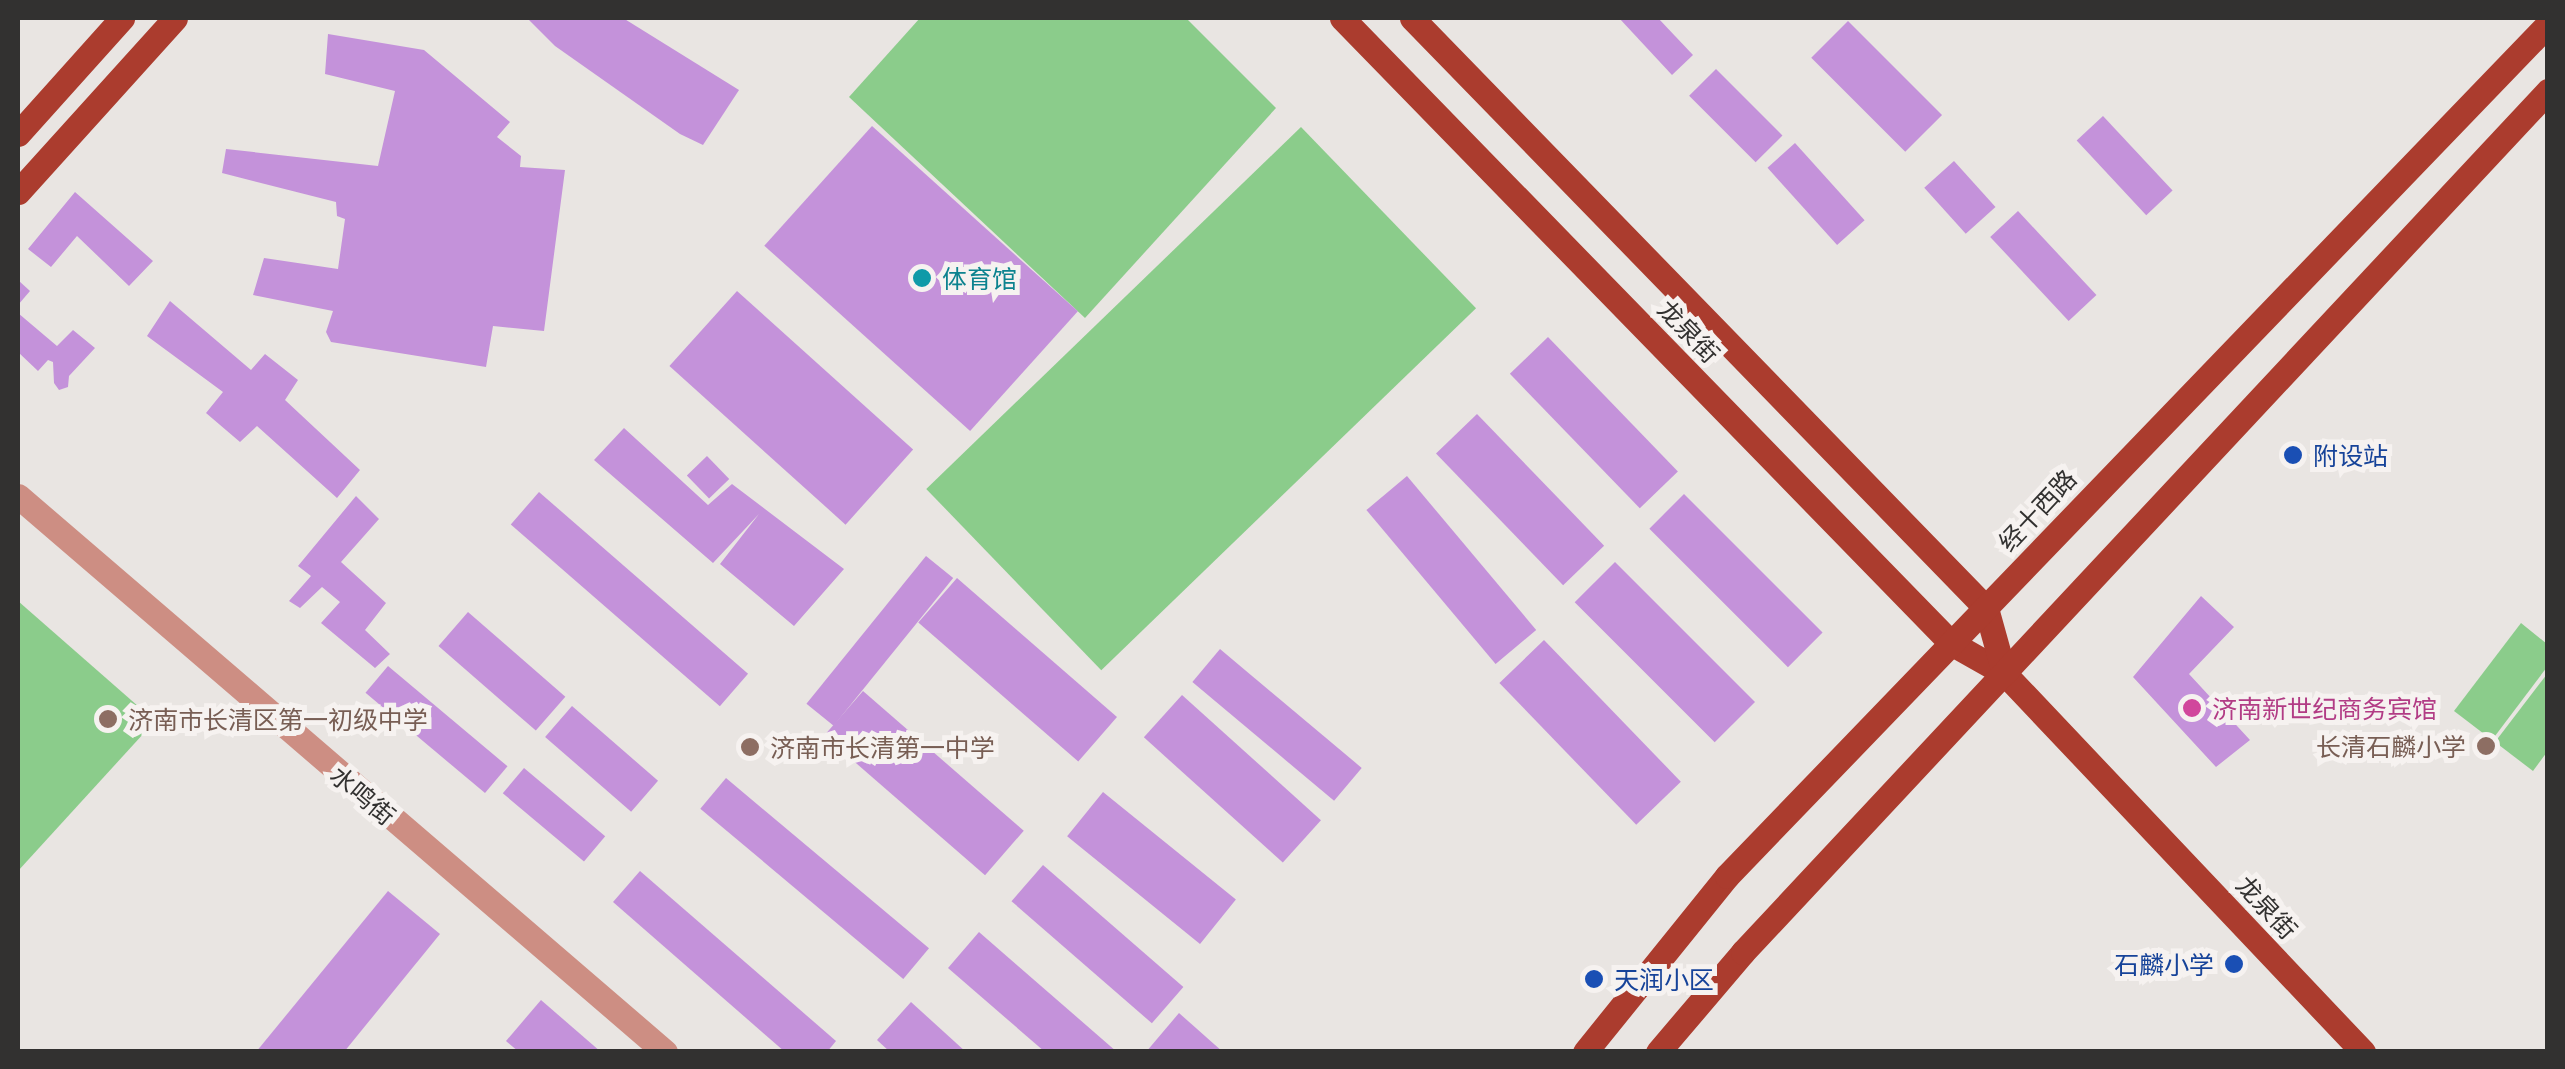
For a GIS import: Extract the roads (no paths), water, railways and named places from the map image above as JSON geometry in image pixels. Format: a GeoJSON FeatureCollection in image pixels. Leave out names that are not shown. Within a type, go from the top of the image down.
{"type":"FeatureCollection","features":[{"type":"Feature","properties":{"kind":"main road"},"geometry":{"type":"LineString","coordinates":[[18,134],[122,18]]}},
{"type":"Feature","properties":{"kind":"main road"},"geometry":{"type":"LineString","coordinates":[[18,192],[176,18]]}},
{"type":"Feature","properties":{"kind":"main road","name":"龙泉街"},"geometry":{"type":"LineString","coordinates":[[1342,18],[1951,643],[2004,673],[2363,1052]]}},
{"type":"Feature","properties":{"kind":"main road","name":"龙泉街"},"geometry":{"type":"LineString","coordinates":[[1412,18],[1986,608],[2004,673]]}},
{"type":"Feature","properties":{"kind":"main road","name":"经十西路"},"geometry":{"type":"LineString","coordinates":[[1585,1052],[1727,876],[2326,248],[2548,24]]}},
{"type":"Feature","properties":{"kind":"main road"},"geometry":{"type":"LineString","coordinates":[[1658,1052],[1743,952],[2548,90]]}},
{"type":"Feature","properties":{"kind":"street","name":"水鸣街"},"geometry":{"type":"LineString","coordinates":[[18,496],[665,1052]]}},
{"type":"Feature","properties":{"kind":"place","name":"体育馆"},"geometry":{"type":"Point","coordinates":[922,278]}},
{"type":"Feature","properties":{"kind":"place","name":"附设站"},"geometry":{"type":"Point","coordinates":[2293,455]}},
{"type":"Feature","properties":{"kind":"place","name":"济南新世纪商务宾馆"},"geometry":{"type":"Point","coordinates":[2192,708]}},
{"type":"Feature","properties":{"kind":"place","name":"济南市长清区第一初级中学"},"geometry":{"type":"Point","coordinates":[108,719]}},
{"type":"Feature","properties":{"kind":"place","name":"长清石麟小学"},"geometry":{"type":"Point","coordinates":[2486,746]}},
{"type":"Feature","properties":{"kind":"place","name":"济南市长清第一中学"},"geometry":{"type":"Point","coordinates":[750,747]}},
{"type":"Feature","properties":{"kind":"place","name":"石麟小学"},"geometry":{"type":"Point","coordinates":[2234,964]}},
{"type":"Feature","properties":{"kind":"place","name":"天润小区"},"geometry":{"type":"Point","coordinates":[1594,979]}}]}
